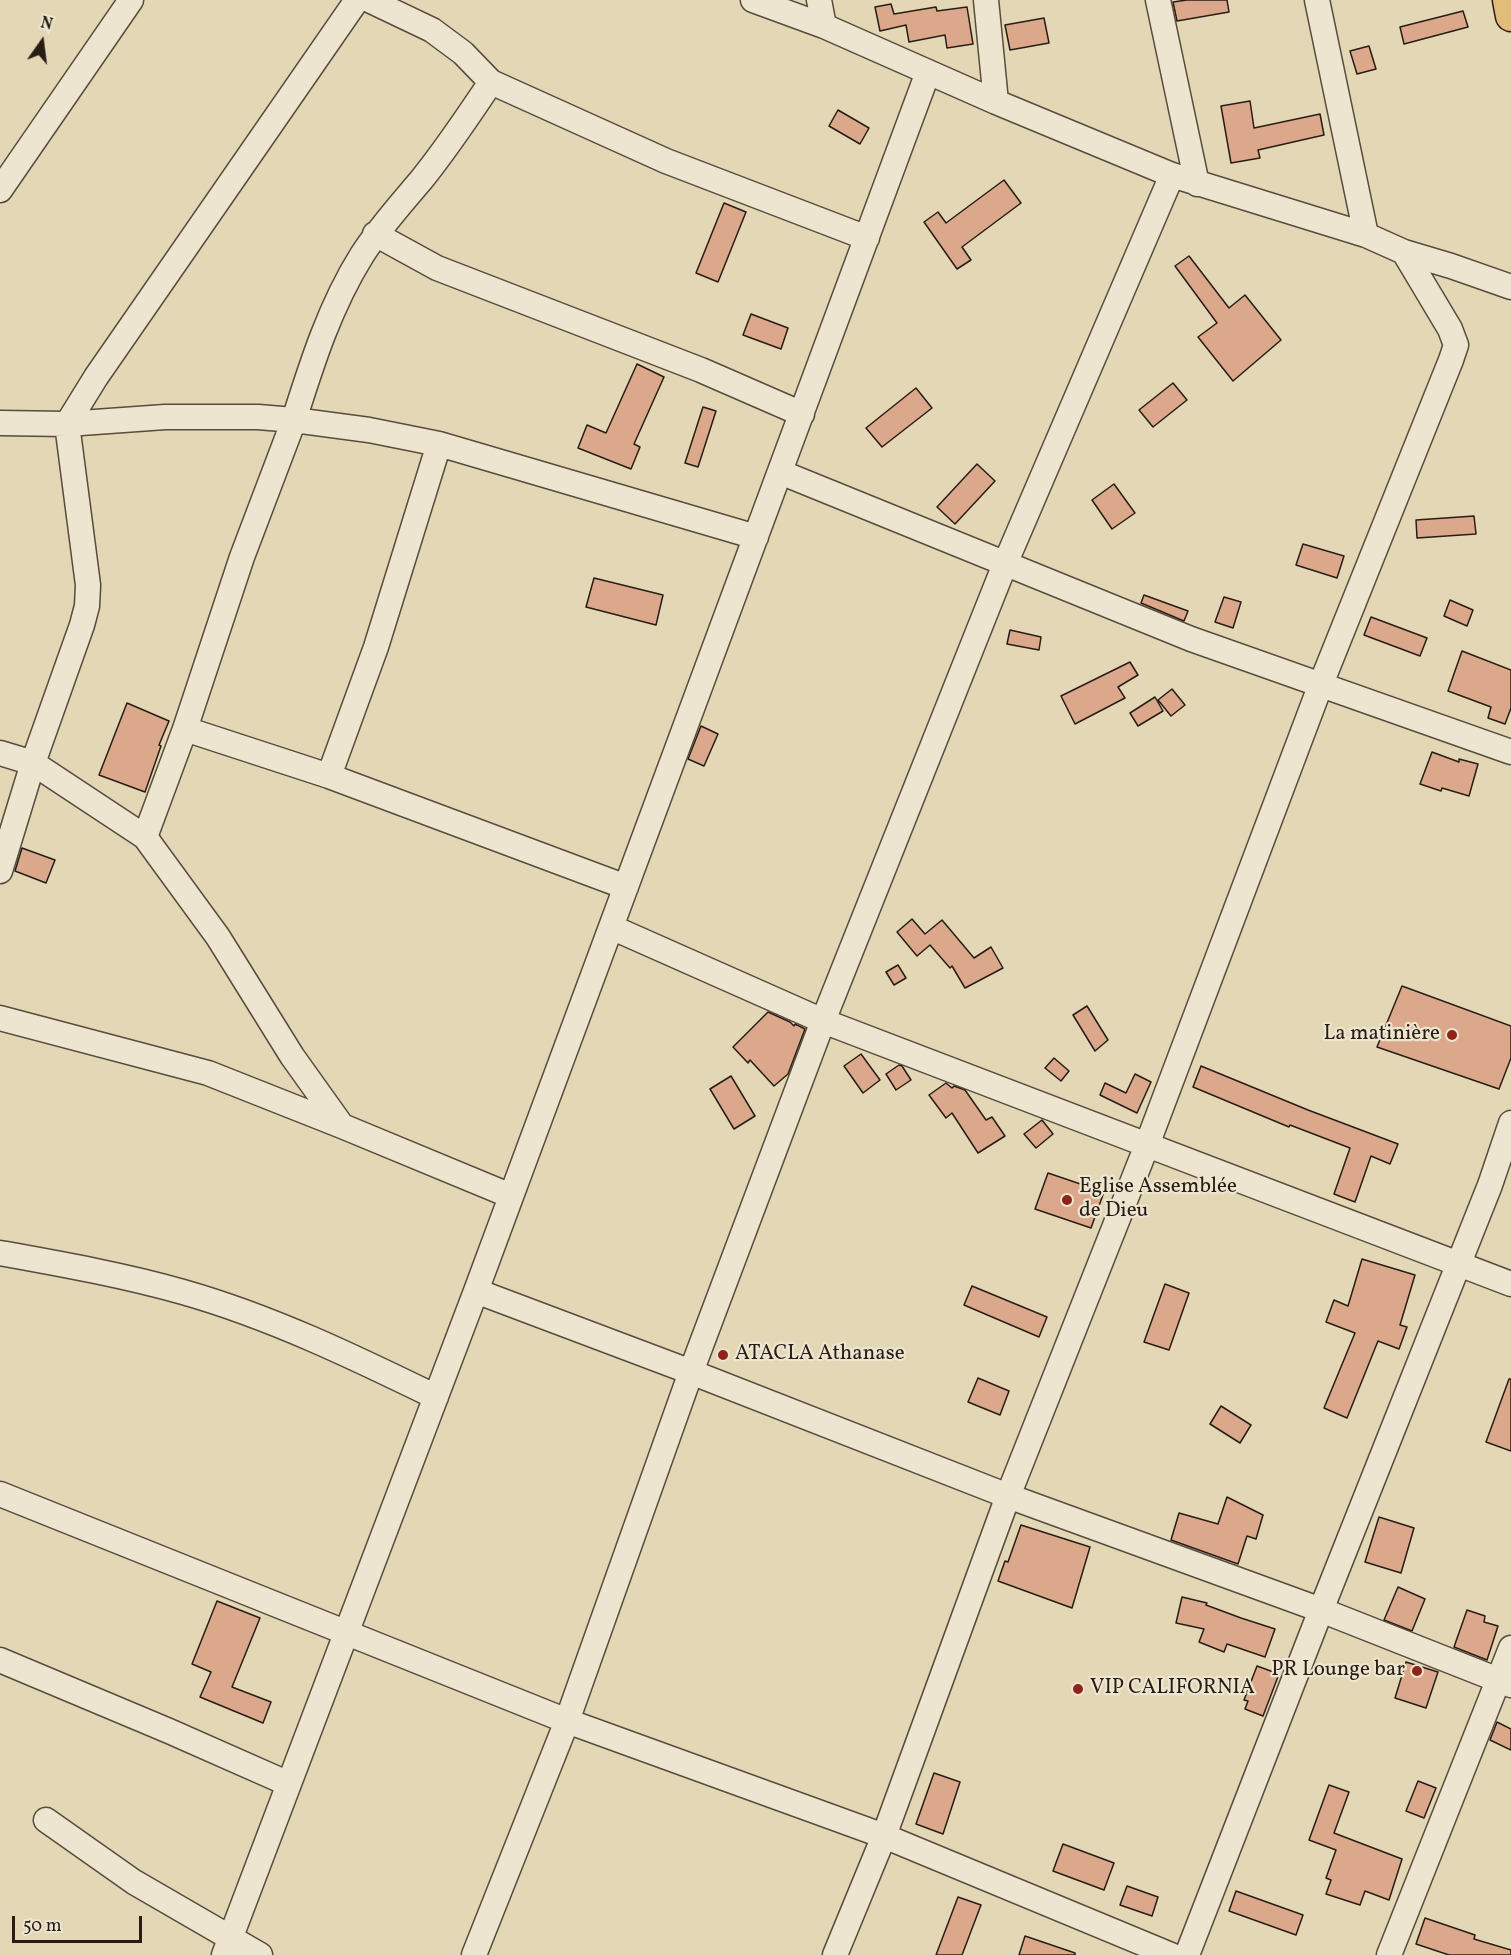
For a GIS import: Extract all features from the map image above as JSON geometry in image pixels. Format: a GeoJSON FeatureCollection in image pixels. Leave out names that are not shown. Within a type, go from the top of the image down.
{"type":"FeatureCollection","features":[{"type":"Feature","properties":{"kind":"main road"},"geometry":{"type":"LineString","coordinates":[[1508,0],[1511,16]]}},
{"type":"Feature","properties":{"kind":"street"},"geometry":{"type":"LineString","coordinates":[[0,190],[130,0]]}},
{"type":"Feature","properties":{"kind":"street"},"geometry":{"type":"LineString","coordinates":[[0,871],[33,763],[87,606],[88,585],[67,424],[103,368],[357,0]]}},
{"type":"Feature","properties":{"kind":"street"},"geometry":{"type":"LineString","coordinates":[[369,0],[432,30],[463,53],[491,82],[666,161],[867,238]]}},
{"type":"Feature","properties":{"kind":"street"},"geometry":{"type":"LineString","coordinates":[[753,0],[824,26],[996,102],[1172,175],[1366,235],[1404,252],[1511,287]]}},
{"type":"Feature","properties":{"kind":"street"},"geometry":{"type":"LineString","coordinates":[[819,0],[824,26]]}},
{"type":"Feature","properties":{"kind":"street"},"geometry":{"type":"LineString","coordinates":[[986,0],[996,102]]}},
{"type":"Feature","properties":{"kind":"street"},"geometry":{"type":"LineString","coordinates":[[1158,0],[1197,184]]}},
{"type":"Feature","properties":{"kind":"street"},"geometry":{"type":"LineString","coordinates":[[1317,0],[1366,235]]}},
{"type":"Feature","properties":{"kind":"street"},"geometry":{"type":"LineString","coordinates":[[227,1947],[512,1196],[928,72]]}},
{"type":"Feature","properties":{"kind":"street"},"geometry":{"type":"LineString","coordinates":[[145,837],[328,322],[349,278],[375,234],[444,150],[491,82]]}},
{"type":"Feature","properties":{"kind":"street"},"geometry":{"type":"LineString","coordinates":[[474,1955],[567,1721],[691,1372],[823,1021],[1005,564],[1172,175]]}},
{"type":"Feature","properties":{"kind":"street"},"geometry":{"type":"LineString","coordinates":[[375,234],[437,268],[701,370],[802,414]]}},
{"type":"Feature","properties":{"kind":"street"},"geometry":{"type":"LineString","coordinates":[[836,1955],[884,1836],[1008,1496],[1146,1145],[1321,684],[1451,360],[1456,345],[1450,329],[1404,252]]}},
{"type":"Feature","properties":{"kind":"street"},"geometry":{"type":"LineString","coordinates":[[0,423],[67,424],[165,417],[258,417],[369,430],[439,444],[756,537]]}},
{"type":"Feature","properties":{"kind":"street"},"geometry":{"type":"LineString","coordinates":[[329,776],[376,647],[439,444]]}},
{"type":"Feature","properties":{"kind":"street"},"geometry":{"type":"LineString","coordinates":[[780,472],[1191,639],[1511,752]]}},
{"type":"Feature","properties":{"kind":"street"},"geometry":{"type":"LineString","coordinates":[[185,729],[329,776],[626,887]]}},
{"type":"Feature","properties":{"kind":"street"},"geometry":{"type":"LineString","coordinates":[[0,753],[33,763],[145,837],[218,937],[292,1056],[342,1126]]}},
{"type":"Feature","properties":{"kind":"street"},"geometry":{"type":"LineString","coordinates":[[611,927],[823,1021],[1511,1284]]}},
{"type":"Feature","properties":{"kind":"street"},"geometry":{"type":"LineString","coordinates":[[0,1018],[208,1073],[512,1196]]}},
{"type":"Feature","properties":{"kind":"street"},"geometry":{"type":"LineString","coordinates":[[1187,1955],[1490,1185],[1511,1123]]}},
{"type":"Feature","properties":{"kind":"street"},"geometry":{"type":"LineString","coordinates":[[0,1253],[113,1275],[194,1295],[278,1325],[338,1350],[436,1396]]}},
{"type":"Feature","properties":{"kind":"street"},"geometry":{"type":"LineString","coordinates":[[476,1291],[1008,1496],[1321,1610],[1505,1683]]}},
{"type":"Feature","properties":{"kind":"street"},"geometry":{"type":"LineString","coordinates":[[0,1494],[567,1721],[884,1836],[1171,1955]]}},
{"type":"Feature","properties":{"kind":"street"},"geometry":{"type":"LineString","coordinates":[[1389,1955],[1505,1683],[1511,1648]]}},
{"type":"Feature","properties":{"kind":"street"},"geometry":{"type":"LineString","coordinates":[[0,1660],[289,1784]]}},
{"type":"Feature","properties":{"kind":"street"},"geometry":{"type":"LineString","coordinates":[[45,1820],[227,1947],[260,1955]]}},
{"type":"Feature","properties":{"kind":"building"},"geometry":{"type":"Polygon","coordinates":[[[1227,0],[1229,12],[1177,21],[1173,2],[1227,0]]]}},
{"type":"Feature","properties":{"kind":"building"},"geometry":{"type":"Polygon","coordinates":[[[891,4],[894,14],[936,7],[937,11],[967,7],[973,44],[947,48],[945,35],[909,42],[906,25],[880,31],[875,7],[891,4]]]}},
{"type":"Feature","properties":{"kind":"building"},"geometry":{"type":"Polygon","coordinates":[[[1463,11],[1468,27],[1404,44],[1400,27],[1463,11]]]}},
{"type":"Feature","properties":{"kind":"building"},"geometry":{"type":"Polygon","coordinates":[[[1044,18],[1049,43],[1010,50],[1005,25],[1044,18]]]}},
{"type":"Feature","properties":{"kind":"building"},"geometry":{"type":"Polygon","coordinates":[[[1369,46],[1376,69],[1357,74],[1350,51],[1369,46]]]}},
{"type":"Feature","properties":{"kind":"building"},"geometry":{"type":"Polygon","coordinates":[[[1250,101],[1254,128],[1320,114],[1324,135],[1258,150],[1260,158],[1231,163],[1221,106],[1250,101]]]}},
{"type":"Feature","properties":{"kind":"building"},"geometry":{"type":"Polygon","coordinates":[[[838,110],[869,128],[860,144],[829,126],[838,110]]]}},
{"type":"Feature","properties":{"kind":"building"},"geometry":{"type":"Polygon","coordinates":[[[1004,180],[1021,203],[962,247],[971,260],[957,269],[924,222],[938,212],[946,223],[1004,180]]]}},
{"type":"Feature","properties":{"kind":"building"},"geometry":{"type":"Polygon","coordinates":[[[724,203],[746,212],[718,282],[696,273],[724,203]]]}},
{"type":"Feature","properties":{"kind":"building"},"geometry":{"type":"Polygon","coordinates":[[[1189,256],[1229,308],[1245,295],[1281,340],[1233,381],[1198,337],[1217,323],[1175,266],[1189,256]]]}},
{"type":"Feature","properties":{"kind":"building"},"geometry":{"type":"Polygon","coordinates":[[[751,314],[788,328],[781,349],[743,335],[751,314]]]}},
{"type":"Feature","properties":{"kind":"building"},"geometry":{"type":"Polygon","coordinates":[[[637,364],[664,377],[634,444],[640,447],[631,469],[578,448],[587,425],[606,433],[637,364]]]}},
{"type":"Feature","properties":{"kind":"building"},"geometry":{"type":"Polygon","coordinates":[[[1173,383],[1187,400],[1153,427],[1139,410],[1173,383]]]}},
{"type":"Feature","properties":{"kind":"building"},"geometry":{"type":"Polygon","coordinates":[[[916,388],[932,408],[882,447],[866,428],[916,388]]]}},
{"type":"Feature","properties":{"kind":"building"},"geometry":{"type":"Polygon","coordinates":[[[703,407],[716,411],[698,467],[685,463],[703,407]]]}},
{"type":"Feature","properties":{"kind":"building"},"geometry":{"type":"Polygon","coordinates":[[[977,464],[995,481],[955,524],[937,507],[977,464]]]}},
{"type":"Feature","properties":{"kind":"building"},"geometry":{"type":"Polygon","coordinates":[[[1114,484],[1135,513],[1112,529],[1092,500],[1114,484]]]}},
{"type":"Feature","properties":{"kind":"building"},"geometry":{"type":"Polygon","coordinates":[[[1474,516],[1476,534],[1417,538],[1416,520],[1474,516]]]}},
{"type":"Feature","properties":{"kind":"building"},"geometry":{"type":"Polygon","coordinates":[[[1303,544],[1344,556],[1337,578],[1296,565],[1303,544]]]}},
{"type":"Feature","properties":{"kind":"building"},"geometry":{"type":"Polygon","coordinates":[[[594,578],[663,595],[656,625],[586,607],[594,578]]]}},
{"type":"Feature","properties":{"kind":"building"},"geometry":{"type":"Polygon","coordinates":[[[1144,595],[1188,611],[1184,621],[1141,603],[1144,595]]]}},
{"type":"Feature","properties":{"kind":"building"},"geometry":{"type":"Polygon","coordinates":[[[1224,597],[1241,602],[1233,628],[1215,622],[1224,597]]]}},
{"type":"Feature","properties":{"kind":"building"},"geometry":{"type":"Polygon","coordinates":[[[1450,600],[1473,610],[1467,626],[1444,616],[1450,600]]]}},
{"type":"Feature","properties":{"kind":"building"},"geometry":{"type":"Polygon","coordinates":[[[1371,617],[1427,638],[1420,656],[1364,635],[1371,617]]]}},
{"type":"Feature","properties":{"kind":"building"},"geometry":{"type":"Polygon","coordinates":[[[1010,630],[1041,637],[1039,650],[1007,644],[1010,630]]]}},
{"type":"Feature","properties":{"kind":"building"},"geometry":{"type":"Polygon","coordinates":[[[1462,651],[1511,670],[1511,708],[1505,724],[1488,718],[1491,707],[1448,691],[1462,651]]]}},
{"type":"Feature","properties":{"kind":"building"},"geometry":{"type":"Polygon","coordinates":[[[1130,662],[1138,675],[1118,687],[1125,698],[1075,724],[1061,696],[1130,662]]]}},
{"type":"Feature","properties":{"kind":"building"},"geometry":{"type":"Polygon","coordinates":[[[1172,689],[1185,705],[1171,716],[1158,700],[1172,689]]]}},
{"type":"Feature","properties":{"kind":"building"},"geometry":{"type":"Polygon","coordinates":[[[1155,697],[1163,711],[1138,726],[1130,713],[1155,697]]]}},
{"type":"Feature","properties":{"kind":"building"},"geometry":{"type":"Polygon","coordinates":[[[127,703],[169,721],[145,792],[99,775],[127,703]]]}},
{"type":"Feature","properties":{"kind":"building"},"geometry":{"type":"Polygon","coordinates":[[[701,726],[718,734],[704,766],[688,759],[701,726]]]}},
{"type":"Feature","properties":{"kind":"building"},"geometry":{"type":"Polygon","coordinates":[[[1432,752],[1459,762],[1459,759],[1478,764],[1469,796],[1442,788],[1441,791],[1420,784],[1432,752]]]}},
{"type":"Feature","properties":{"kind":"building"},"geometry":{"type":"Polygon","coordinates":[[[22,848],[55,860],[46,883],[15,871],[22,848]]]}},
{"type":"Feature","properties":{"kind":"building"},"geometry":{"type":"Polygon","coordinates":[[[912,919],[925,934],[942,920],[974,958],[991,947],[1003,968],[965,988],[952,966],[950,968],[930,945],[917,956],[897,932],[912,919]]]}},
{"type":"Feature","properties":{"kind":"building"},"geometry":{"type":"Polygon","coordinates":[[[898,965],[906,978],[894,985],[886,972],[898,965]]]}},
{"type":"Feature","properties":{"kind":"building","name":"La matinière"},"geometry":{"type":"Polygon","coordinates":[[[1402,986],[1511,1026],[1511,1058],[1499,1089],[1377,1047],[1402,986]]]}},
{"type":"Feature","properties":{"kind":"building"},"geometry":{"type":"Polygon","coordinates":[[[1087,1006],[1108,1040],[1095,1051],[1073,1015],[1087,1006]]]}},
{"type":"Feature","properties":{"kind":"building"},"geometry":{"type":"Polygon","coordinates":[[[768,1012],[794,1026],[795,1024],[805,1029],[788,1074],[774,1086],[750,1060],[748,1063],[733,1047],[768,1012]]]}},
{"type":"Feature","properties":{"kind":"building"},"geometry":{"type":"Polygon","coordinates":[[[861,1054],[880,1080],[863,1093],[844,1066],[861,1054]]]}},
{"type":"Feature","properties":{"kind":"building"},"geometry":{"type":"Polygon","coordinates":[[[1054,1058],[1069,1071],[1061,1081],[1045,1068],[1054,1058]]]}},
{"type":"Feature","properties":{"kind":"building"},"geometry":{"type":"Polygon","coordinates":[[[899,1065],[911,1080],[896,1090],[886,1074],[899,1065]]]}},
{"type":"Feature","properties":{"kind":"building"},"geometry":{"type":"Polygon","coordinates":[[[1201,1066],[1398,1144],[1390,1164],[1371,1156],[1355,1202],[1334,1194],[1350,1148],[1290,1125],[1289,1127],[1193,1087],[1201,1066]]]}},
{"type":"Feature","properties":{"kind":"building"},"geometry":{"type":"Polygon","coordinates":[[[1135,1074],[1151,1082],[1137,1113],[1100,1095],[1105,1083],[1126,1093],[1135,1074]]]}},
{"type":"Feature","properties":{"kind":"building"},"geometry":{"type":"Polygon","coordinates":[[[731,1076],[755,1116],[734,1129],[710,1089],[731,1076]]]}},
{"type":"Feature","properties":{"kind":"building"},"geometry":{"type":"Polygon","coordinates":[[[946,1083],[952,1088],[954,1086],[965,1090],[986,1120],[992,1117],[1005,1136],[978,1153],[952,1113],[946,1118],[929,1095],[946,1083]]]}},
{"type":"Feature","properties":{"kind":"building"},"geometry":{"type":"Polygon","coordinates":[[[1042,1120],[1053,1134],[1036,1148],[1024,1134],[1042,1120]]]}},
{"type":"Feature","properties":{"kind":"building"},"geometry":{"type":"Polygon","coordinates":[[[1048,1173],[1104,1192],[1091,1228],[1035,1209],[1048,1173]]]}},
{"type":"Feature","properties":{"kind":"building"},"geometry":{"type":"Polygon","coordinates":[[[1362,1259],[1415,1275],[1400,1325],[1407,1327],[1399,1349],[1378,1341],[1347,1418],[1324,1408],[1355,1333],[1326,1322],[1334,1300],[1348,1306],[1362,1259]]]}},
{"type":"Feature","properties":{"kind":"building"},"geometry":{"type":"Polygon","coordinates":[[[1165,1284],[1189,1293],[1169,1350],[1144,1342],[1165,1284]]]}},
{"type":"Feature","properties":{"kind":"building"},"geometry":{"type":"Polygon","coordinates":[[[972,1286],[1047,1317],[1039,1337],[964,1305],[972,1286]]]}},
{"type":"Feature","properties":{"kind":"building"},"geometry":{"type":"Polygon","coordinates":[[[978,1378],[1009,1391],[1000,1415],[968,1402],[978,1378]]]}},
{"type":"Feature","properties":{"kind":"building"},"geometry":{"type":"Polygon","coordinates":[[[1509,1379],[1511,1379],[1511,1451],[1486,1442],[1509,1379]]]}},
{"type":"Feature","properties":{"kind":"building"},"geometry":{"type":"Polygon","coordinates":[[[1221,1406],[1251,1425],[1240,1443],[1210,1424],[1221,1406]]]}},
{"type":"Feature","properties":{"kind":"building"},"geometry":{"type":"Polygon","coordinates":[[[1227,1497],[1263,1515],[1256,1539],[1247,1536],[1238,1564],[1171,1540],[1179,1513],[1218,1524],[1227,1497]]]}},
{"type":"Feature","properties":{"kind":"building"},"geometry":{"type":"Polygon","coordinates":[[[1379,1517],[1414,1528],[1401,1573],[1365,1562],[1379,1517]]]}},
{"type":"Feature","properties":{"kind":"building"},"geometry":{"type":"Polygon","coordinates":[[[1021,1525],[1090,1547],[1072,1608],[998,1581],[1005,1561],[1008,1562],[1021,1525]]]}},
{"type":"Feature","properties":{"kind":"building"},"geometry":{"type":"Polygon","coordinates":[[[1398,1587],[1425,1599],[1412,1631],[1384,1620],[1398,1587]]]}},
{"type":"Feature","properties":{"kind":"building"},"geometry":{"type":"Polygon","coordinates":[[[1182,1597],[1207,1603],[1206,1605],[1275,1629],[1265,1657],[1227,1644],[1224,1652],[1199,1642],[1204,1629],[1176,1623],[1182,1597]]]}},
{"type":"Feature","properties":{"kind":"building"},"geometry":{"type":"Polygon","coordinates":[[[217,1601],[260,1618],[232,1687],[271,1702],[263,1723],[200,1697],[211,1672],[192,1664],[217,1601]]]}},
{"type":"Feature","properties":{"kind":"building"},"geometry":{"type":"Polygon","coordinates":[[[1467,1610],[1485,1616],[1484,1622],[1498,1626],[1487,1660],[1454,1647],[1467,1610]]]}},
{"type":"Feature","properties":{"kind":"building"},"geometry":{"type":"Polygon","coordinates":[[[1406,1662],[1438,1672],[1426,1708],[1395,1698],[1406,1662]]]}},
{"type":"Feature","properties":{"kind":"building"},"geometry":{"type":"Polygon","coordinates":[[[1257,1666],[1279,1674],[1263,1716],[1245,1709],[1248,1701],[1244,1700],[1257,1666]]]}},
{"type":"Feature","properties":{"kind":"building"},"geometry":{"type":"Polygon","coordinates":[[[1497,1722],[1511,1729],[1511,1750],[1490,1740],[1497,1722]]]}},
{"type":"Feature","properties":{"kind":"building"},"geometry":{"type":"Polygon","coordinates":[[[934,1773],[960,1782],[943,1834],[916,1824],[934,1773]]]}},
{"type":"Feature","properties":{"kind":"building"},"geometry":{"type":"Polygon","coordinates":[[[1418,1781],[1436,1788],[1424,1818],[1406,1811],[1418,1781]]]}},
{"type":"Feature","properties":{"kind":"building"},"geometry":{"type":"Polygon","coordinates":[[[1329,1785],[1349,1792],[1334,1833],[1402,1859],[1389,1900],[1365,1891],[1360,1905],[1326,1894],[1331,1880],[1326,1878],[1336,1850],[1309,1840],[1329,1785]]]}},
{"type":"Feature","properties":{"kind":"building"},"geometry":{"type":"Polygon","coordinates":[[[1063,1844],[1114,1863],[1104,1890],[1053,1871],[1063,1844]]]}},
{"type":"Feature","properties":{"kind":"building"},"geometry":{"type":"Polygon","coordinates":[[[1127,1886],[1158,1897],[1152,1916],[1120,1905],[1127,1886]]]}},
{"type":"Feature","properties":{"kind":"building"},"geometry":{"type":"Polygon","coordinates":[[[1236,1891],[1303,1915],[1296,1935],[1229,1911],[1236,1891]]]}},
{"type":"Feature","properties":{"kind":"building"},"geometry":{"type":"Polygon","coordinates":[[[958,1897],[981,1905],[962,1955],[936,1955],[958,1897]]]}},
{"type":"Feature","properties":{"kind":"building"},"geometry":{"type":"Polygon","coordinates":[[[1425,1918],[1475,1935],[1474,1939],[1511,1950],[1511,1955],[1449,1955],[1416,1944],[1425,1918]]]}},
{"type":"Feature","properties":{"kind":"building"},"geometry":{"type":"Polygon","coordinates":[[[1025,1936],[1075,1953],[1075,1955],[1019,1955],[1025,1936]]]}},
{"type":"Feature","properties":{"kind":"place","name":"La matinière"},"geometry":{"type":"Point","coordinates":[1452,1035]}},
{"type":"Feature","properties":{"kind":"place","name":"Eglise Assemblée de Dieu"},"geometry":{"type":"Point","coordinates":[1067,1200]}},
{"type":"Feature","properties":{"kind":"place","name":"ATACLA Athanase"},"geometry":{"type":"Point","coordinates":[723,1355]}},
{"type":"Feature","properties":{"kind":"place","name":"PR Lounge bar"},"geometry":{"type":"Point","coordinates":[1417,1671]}},
{"type":"Feature","properties":{"kind":"place","name":"VIP CALIFORNIA"},"geometry":{"type":"Point","coordinates":[1078,1689]}}]}
